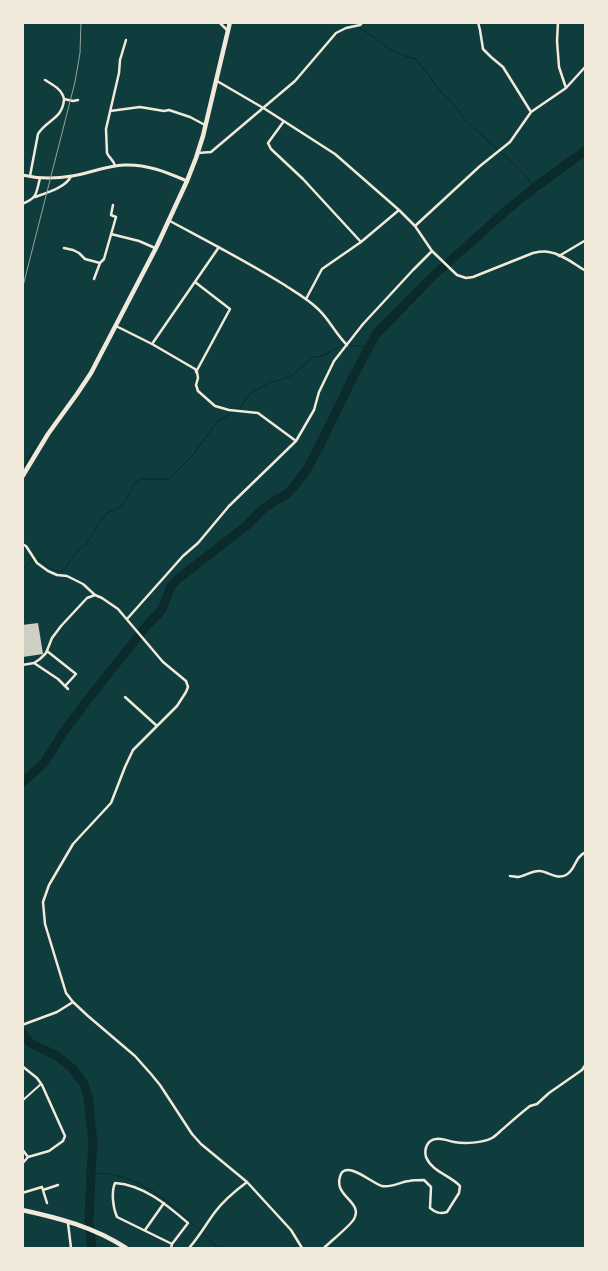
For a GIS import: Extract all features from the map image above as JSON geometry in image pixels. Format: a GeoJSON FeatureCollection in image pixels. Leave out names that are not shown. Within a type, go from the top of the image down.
{"type":"FeatureCollection","features":[{"type":"Feature","properties":{"kind":"main road"},"geometry":{"type":"LineString","coordinates":[[22,477],[48,434],[91,373],[156,248],[187,181],[206,126],[230,22]]}},
{"type":"Feature","properties":{"kind":"main road"},"geometry":{"type":"LineString","coordinates":[[22,1210],[94,1230],[126,1248]]}},
{"type":"Feature","properties":{"kind":"street"},"geometry":{"type":"LineString","coordinates":[[219,22],[228,31]]}},
{"type":"Feature","properties":{"kind":"street"},"geometry":{"type":"LineString","coordinates":[[198,153],[211,152],[295,81],[336,33],[346,28],[360,25],[363,22]]}},
{"type":"Feature","properties":{"kind":"street"},"geometry":{"type":"LineString","coordinates":[[478,22],[484,50],[503,67],[531,112]]}},
{"type":"Feature","properties":{"kind":"street"},"geometry":{"type":"LineString","coordinates":[[558,22],[559,67],[566,88]]}},
{"type":"Feature","properties":{"kind":"street"},"geometry":{"type":"LineString","coordinates":[[115,166],[107,153],[106,129],[126,40]]}},
{"type":"Feature","properties":{"kind":"street"},"geometry":{"type":"LineString","coordinates":[[415,226],[480,166],[510,142],[531,112],[566,88],[586,66]]}},
{"type":"Feature","properties":{"kind":"street"},"geometry":{"type":"LineString","coordinates":[[30,177],[38,134],[61,111],[64,104],[63,94],[60,90],[45,80]]}},
{"type":"Feature","properties":{"kind":"street"},"geometry":{"type":"LineString","coordinates":[[217,81],[262,107],[334,154],[399,210],[415,226],[433,252],[456,274],[466,278],[473,277],[533,253],[549,252],[586,270]]}},
{"type":"Feature","properties":{"kind":"street"},"geometry":{"type":"LineString","coordinates":[[64,99],[78,100]]}},
{"type":"Feature","properties":{"kind":"street"},"geometry":{"type":"LineString","coordinates":[[110,111],[140,107],[164,111],[169,110],[190,117],[206,126]]}},
{"type":"Feature","properties":{"kind":"street"},"geometry":{"type":"LineString","coordinates":[[284,121],[268,143],[271,149],[303,179],[361,242]]}},
{"type":"Feature","properties":{"kind":"street"},"geometry":{"type":"LineString","coordinates":[[22,175],[54,178],[115,166],[134,165],[150,167],[187,181]]}},
{"type":"Feature","properties":{"kind":"street"},"geometry":{"type":"LineString","coordinates":[[22,204],[54,190],[69,181],[71,176]]}},
{"type":"Feature","properties":{"kind":"street"},"geometry":{"type":"LineString","coordinates":[[35,197],[40,178]]}},
{"type":"Feature","properties":{"kind":"street"},"geometry":{"type":"LineString","coordinates":[[94,279],[100,263],[104,260],[116,217],[111,215],[113,205]]}},
{"type":"Feature","properties":{"kind":"street"},"geometry":{"type":"LineString","coordinates":[[306,299],[322,270],[361,242],[399,210]]}},
{"type":"Feature","properties":{"kind":"street"},"geometry":{"type":"LineString","coordinates":[[168,220],[264,272],[306,299],[318,309],[337,336],[347,345]]}},
{"type":"Feature","properties":{"kind":"street"},"geometry":{"type":"LineString","coordinates":[[111,234],[139,241],[156,248]]}},
{"type":"Feature","properties":{"kind":"street"},"geometry":{"type":"LineString","coordinates":[[559,256],[586,240]]}},
{"type":"Feature","properties":{"kind":"street"},"geometry":{"type":"LineString","coordinates":[[152,344],[219,247]]}},
{"type":"Feature","properties":{"kind":"street"},"geometry":{"type":"LineString","coordinates":[[64,248],[79,253],[86,259],[100,263]]}},
{"type":"Feature","properties":{"kind":"street"},"geometry":{"type":"LineString","coordinates":[[127,619],[183,556],[198,543],[229,506],[296,442],[314,410],[328,371],[362,324],[412,270],[433,252]]}},
{"type":"Feature","properties":{"kind":"street"},"geometry":{"type":"LineString","coordinates":[[195,282],[230,309],[196,372]]}},
{"type":"Feature","properties":{"kind":"street"},"geometry":{"type":"LineString","coordinates":[[116,326],[195,369],[198,378],[196,385],[198,391],[215,406],[258,413],[296,442]]}},
{"type":"Feature","properties":{"kind":"street"},"geometry":{"type":"LineString","coordinates":[[22,544],[26,546],[38,563],[48,571],[57,575],[67,576],[83,584],[95,595],[118,609],[163,662],[186,681],[188,687],[177,706],[133,750],[111,803],[73,844],[49,885],[43,902],[45,924],[66,993],[73,1002],[135,1056],[156,1079],[196,1139],[247,1182],[291,1230],[302,1248]]}},
{"type":"Feature","properties":{"kind":"street"},"geometry":{"type":"LineString","coordinates":[[22,665],[34,663],[40,659],[61,626],[87,598],[95,595]]}},
{"type":"Feature","properties":{"kind":"street"},"geometry":{"type":"LineString","coordinates":[[34,663],[58,679],[67,688],[76,674],[47,650]]}},
{"type":"Feature","properties":{"kind":"street"},"geometry":{"type":"LineString","coordinates":[[125,696],[157,726]]}},
{"type":"Feature","properties":{"kind":"street"},"geometry":{"type":"LineString","coordinates":[[510,876],[517,877],[538,870],[557,877],[566,875],[572,870],[582,853],[586,852]]}},
{"type":"Feature","properties":{"kind":"street"},"geometry":{"type":"LineString","coordinates":[[22,1026],[56,1012],[73,1002]]}},
{"type":"Feature","properties":{"kind":"street"},"geometry":{"type":"LineString","coordinates":[[586,1042],[586,1049]]}},
{"type":"Feature","properties":{"kind":"street"},"geometry":{"type":"LineString","coordinates":[[324,1248],[355,1218],[356,1210],[353,1203],[344,1196],[341,1190],[341,1174],[344,1171],[356,1171],[382,1186],[392,1186],[410,1180],[424,1180],[431,1187],[430,1208],[436,1213],[442,1214],[447,1212],[459,1193],[460,1186],[431,1165],[426,1157],[425,1147],[429,1142],[436,1139],[472,1143],[492,1138],[530,1106],[537,1104],[549,1093],[582,1070],[586,1064]]}},
{"type":"Feature","properties":{"kind":"street"},"geometry":{"type":"LineString","coordinates":[[22,1066],[33,1074],[41,1084],[65,1136],[62,1141],[49,1151],[28,1157],[22,1164]]}},
{"type":"Feature","properties":{"kind":"street"},"geometry":{"type":"LineString","coordinates":[[22,1101],[41,1084]]}},
{"type":"Feature","properties":{"kind":"street"},"geometry":{"type":"LineString","coordinates":[[22,1149],[28,1157]]}},
{"type":"Feature","properties":{"kind":"street"},"geometry":{"type":"LineString","coordinates":[[189,1248],[200,1236],[220,1206],[247,1182]]}},
{"type":"Feature","properties":{"kind":"street"},"geometry":{"type":"LineString","coordinates":[[171,1248],[188,1223],[164,1203],[141,1190],[123,1183],[115,1183],[113,1188],[117,1217],[172,1244]]}},
{"type":"Feature","properties":{"kind":"street"},"geometry":{"type":"LineString","coordinates":[[43,1190],[58,1185]]}},
{"type":"Feature","properties":{"kind":"street"},"geometry":{"type":"LineString","coordinates":[[22,1193],[42,1186],[47,1203]]}},
{"type":"Feature","properties":{"kind":"street"},"geometry":{"type":"LineString","coordinates":[[145,1230],[164,1203]]}},
{"type":"Feature","properties":{"kind":"street"},"geometry":{"type":"LineString","coordinates":[[70,1222],[71,1248]]}},
{"type":"Feature","properties":{"kind":"building"},"geometry":{"type":"Polygon","coordinates":[[[38,623],[43,654],[23,657],[22,625],[38,623]]]}},
{"type":"Feature","properties":{"kind":"waterway"},"geometry":{"type":"LineString","coordinates":[[359,27],[391,50],[416,59],[465,120],[513,163],[527,177],[534,188]]}},
{"type":"Feature","properties":{"kind":"waterway"},"geometry":{"type":"LineString","coordinates":[[22,783],[44,763],[85,703],[148,624],[159,613],[171,586],[246,526],[263,509],[287,494],[296,484],[319,447],[376,334],[432,277],[507,210],[586,150]]}},
{"type":"Feature","properties":{"kind":"waterway"},"geometry":{"type":"LineString","coordinates":[[100,521],[107,513],[123,505],[135,483],[140,479],[169,479],[193,455],[217,422],[241,407],[248,395],[270,382],[293,375],[313,357],[322,356],[343,345]]}},
{"type":"Feature","properties":{"kind":"waterway"},"geometry":{"type":"LineString","coordinates":[[348,345],[369,347]]}},
{"type":"Feature","properties":{"kind":"waterway"},"geometry":{"type":"LineString","coordinates":[[22,470],[35,447]]}},
{"type":"Feature","properties":{"kind":"waterway"},"geometry":{"type":"LineString","coordinates":[[38,559],[53,570],[63,571],[79,549],[86,545],[98,525]]}},
{"type":"Feature","properties":{"kind":"waterway"},"geometry":{"type":"LineString","coordinates":[[22,569],[32,560]]}},
{"type":"Feature","properties":{"kind":"waterway"},"geometry":{"type":"LineString","coordinates":[[22,1032],[30,1043],[57,1056],[73,1069],[84,1084],[88,1097],[93,1143],[89,1221],[92,1248]]}},
{"type":"Feature","properties":{"kind":"waterway"},"geometry":{"type":"LineString","coordinates":[[91,1173],[115,1175],[147,1188],[184,1216],[218,1248]]}},
{"type":"Feature","properties":{"kind":"railway"},"geometry":{"type":"LineString","coordinates":[[22,290],[75,82],[80,53],[81,22]]}}]}
